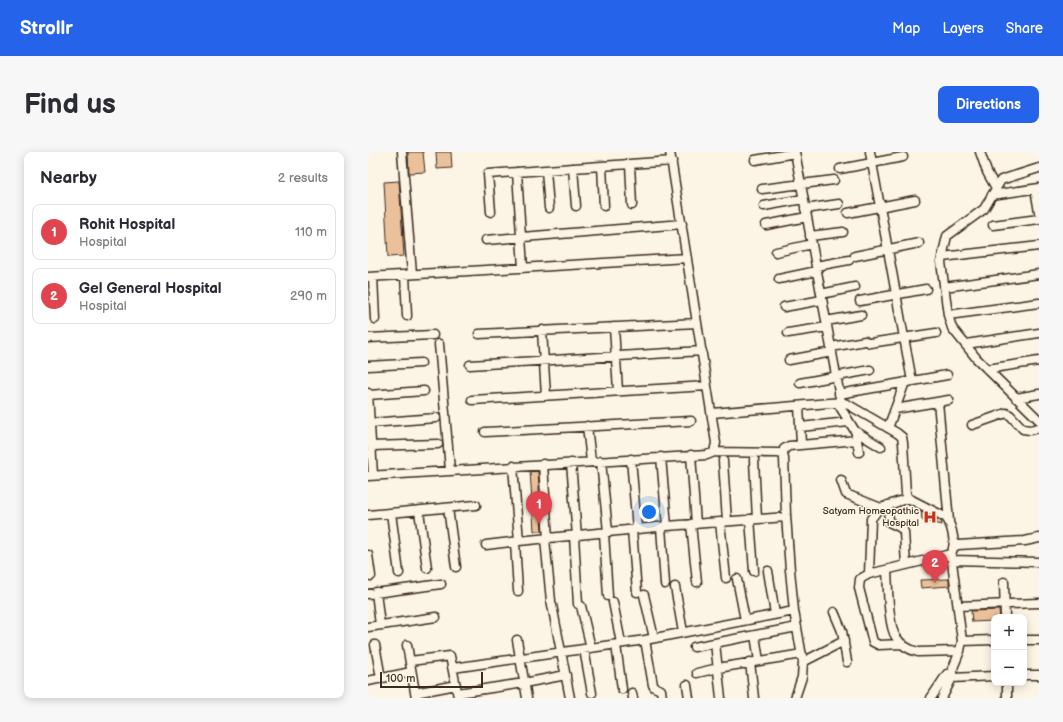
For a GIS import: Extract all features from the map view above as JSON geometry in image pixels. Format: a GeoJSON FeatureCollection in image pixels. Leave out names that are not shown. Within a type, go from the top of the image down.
{"type":"FeatureCollection","features":[{"type":"Feature","properties":{"kind":"street"},"geometry":{"type":"LineString","coordinates":[[402,152],[409,275],[407,316]]}},
{"type":"Feature","properties":{"kind":"street"},"geometry":{"type":"LineString","coordinates":[[670,152],[712,413],[716,443],[714,452]]}},
{"type":"Feature","properties":{"kind":"street"},"geometry":{"type":"LineString","coordinates":[[870,152],[904,338],[908,382],[888,428]]}},
{"type":"Feature","properties":{"kind":"street"},"geometry":{"type":"LineString","coordinates":[[980,152],[994,191]]}},
{"type":"Feature","properties":{"kind":"street"},"geometry":{"type":"LineString","coordinates":[[755,160],[795,153],[822,297],[839,399],[849,422],[855,431],[859,452]]}},
{"type":"Feature","properties":{"kind":"street"},"geometry":{"type":"LineString","coordinates":[[840,169],[903,157]]}},
{"type":"Feature","properties":{"kind":"street"},"geometry":{"type":"LineString","coordinates":[[490,212],[488,174],[672,161]]}},
{"type":"Feature","properties":{"kind":"street"},"geometry":{"type":"LineString","coordinates":[[630,164],[632,205]]}},
{"type":"Feature","properties":{"kind":"street"},"geometry":{"type":"LineString","coordinates":[[602,166],[604,206]]}},
{"type":"Feature","properties":{"kind":"street"},"geometry":{"type":"LineString","coordinates":[[573,168],[576,206]]}},
{"type":"Feature","properties":{"kind":"street"},"geometry":{"type":"LineString","coordinates":[[1039,168],[1001,180],[984,209],[947,236],[941,262],[948,315],[952,328],[987,369],[1039,420]]}},
{"type":"Feature","properties":{"kind":"street"},"geometry":{"type":"LineString","coordinates":[[546,170],[548,208]]}},
{"type":"Feature","properties":{"kind":"street"},"geometry":{"type":"LineString","coordinates":[[517,172],[523,268]]}},
{"type":"Feature","properties":{"kind":"street"},"geometry":{"type":"LineString","coordinates":[[762,190],[834,180]]}},
{"type":"Feature","properties":{"kind":"street"},"geometry":{"type":"LineString","coordinates":[[994,191],[1037,189],[1039,212]]}},
{"type":"Feature","properties":{"kind":"street"},"geometry":{"type":"LineString","coordinates":[[764,206],[803,199]]}},
{"type":"Feature","properties":{"kind":"street"},"geometry":{"type":"LineString","coordinates":[[848,213],[915,200]]}},
{"type":"Feature","properties":{"kind":"street"},"geometry":{"type":"LineString","coordinates":[[766,225],[839,204]]}},
{"type":"Feature","properties":{"kind":"street"},"geometry":{"type":"LineString","coordinates":[[993,225],[1039,219]]}},
{"type":"Feature","properties":{"kind":"street"},"geometry":{"type":"LineString","coordinates":[[486,240],[682,224]]}},
{"type":"Feature","properties":{"kind":"street"},"geometry":{"type":"LineString","coordinates":[[776,252],[811,240],[843,232]]}},
{"type":"Feature","properties":{"kind":"street"},"geometry":{"type":"LineString","coordinates":[[779,278],[888,249],[919,243]]}},
{"type":"Feature","properties":{"kind":"street"},"geometry":{"type":"LineString","coordinates":[[942,257],[1039,246]]}},
{"type":"Feature","properties":{"kind":"street"},"geometry":{"type":"LineString","coordinates":[[375,319],[371,277],[687,258]]}},
{"type":"Feature","properties":{"kind":"street"},"geometry":{"type":"LineString","coordinates":[[944,287],[1039,274]]}},
{"type":"Feature","properties":{"kind":"street"},"geometry":{"type":"LineString","coordinates":[[784,307],[855,287]]}},
{"type":"Feature","properties":{"kind":"street"},"geometry":{"type":"LineString","coordinates":[[860,301],[926,289]]}},
{"type":"Feature","properties":{"kind":"street"},"geometry":{"type":"LineString","coordinates":[[948,315],[1039,303]]}},
{"type":"Feature","properties":{"kind":"street"},"geometry":{"type":"LineString","coordinates":[[788,334],[861,315]]}},
{"type":"Feature","properties":{"kind":"street"},"geometry":{"type":"LineString","coordinates":[[480,334],[697,323]]}},
{"type":"Feature","properties":{"kind":"street"},"geometry":{"type":"LineString","coordinates":[[614,327],[618,391]]}},
{"type":"Feature","properties":{"kind":"street"},"geometry":{"type":"LineString","coordinates":[[542,330],[546,396]]}},
{"type":"Feature","properties":{"kind":"street"},"geometry":{"type":"LineString","coordinates":[[789,360],[831,349],[867,342],[936,333]]}},
{"type":"Feature","properties":{"kind":"street"},"geometry":{"type":"LineString","coordinates":[[966,344],[1039,333]]}},
{"type":"Feature","properties":{"kind":"street"},"geometry":{"type":"LineString","coordinates":[[368,338],[433,335]]}},
{"type":"Feature","properties":{"kind":"street"},"geometry":{"type":"LineString","coordinates":[[440,344],[450,470]]}},
{"type":"Feature","properties":{"kind":"street"},"geometry":{"type":"LineString","coordinates":[[470,365],[702,351]]}},
{"type":"Feature","properties":{"kind":"street"},"geometry":{"type":"LineString","coordinates":[[987,369],[1039,361]]}},
{"type":"Feature","properties":{"kind":"street"},"geometry":{"type":"LineString","coordinates":[[368,366],[421,363]]}},
{"type":"Feature","properties":{"kind":"street"},"geometry":{"type":"LineString","coordinates":[[800,383],[870,370]]}},
{"type":"Feature","properties":{"kind":"street"},"geometry":{"type":"LineString","coordinates":[[712,413],[799,406],[839,399],[908,382],[947,375]]}},
{"type":"Feature","properties":{"kind":"street"},"geometry":{"type":"LineString","coordinates":[[472,400],[707,386]]}},
{"type":"Feature","properties":{"kind":"street"},"geometry":{"type":"LineString","coordinates":[[424,391],[368,394],[372,446],[370,476],[707,454],[714,452],[783,454]]}},
{"type":"Feature","properties":{"kind":"street"},"geometry":{"type":"LineString","coordinates":[[1016,398],[1039,394]]}},
{"type":"Feature","properties":{"kind":"street"},"geometry":{"type":"LineString","coordinates":[[839,399],[902,437],[904,443],[906,494],[908,498],[945,517],[949,521]]}},
{"type":"Feature","properties":{"kind":"street"},"geometry":{"type":"LineString","coordinates":[[895,409],[949,400]]}},
{"type":"Feature","properties":{"kind":"street"},"geometry":{"type":"LineString","coordinates":[[931,698],[948,677],[953,668],[960,651],[962,641],[952,554],[938,402]]}},
{"type":"Feature","properties":{"kind":"street"},"geometry":{"type":"LineString","coordinates":[[799,406],[801,444]]}},
{"type":"Feature","properties":{"kind":"street"},"geometry":{"type":"LineString","coordinates":[[972,425],[1006,413],[1010,415],[1023,429],[1030,430],[1039,428]]}},
{"type":"Feature","properties":{"kind":"street"},"geometry":{"type":"LineString","coordinates":[[370,423],[436,418]]}},
{"type":"Feature","properties":{"kind":"street"},"geometry":{"type":"LineString","coordinates":[[485,432],[691,421]]}},
{"type":"Feature","properties":{"kind":"street"},"geometry":{"type":"LineString","coordinates":[[800,426],[849,422]]}},
{"type":"Feature","properties":{"kind":"street"},"geometry":{"type":"LineString","coordinates":[[587,426],[591,461]]}},
{"type":"Feature","properties":{"kind":"street"},"geometry":{"type":"LineString","coordinates":[[855,431],[881,447]]}},
{"type":"Feature","properties":{"kind":"street"},"geometry":{"type":"LineString","coordinates":[[795,698],[802,677],[802,658],[794,611],[786,517],[783,454],[786,447],[801,444],[857,440]]}},
{"type":"Feature","properties":{"kind":"street"},"geometry":{"type":"LineString","coordinates":[[372,446],[438,444]]}},
{"type":"Feature","properties":{"kind":"street"},"geometry":{"type":"LineString","coordinates":[[691,455],[697,582]]}},
{"type":"Feature","properties":{"kind":"street"},"geometry":{"type":"LineString","coordinates":[[661,457],[665,584]]}},
{"type":"Feature","properties":{"kind":"street"},"geometry":{"type":"LineString","coordinates":[[631,459],[635,530],[641,593],[650,639],[653,684],[654,687],[661,690],[662,698]]}},
{"type":"Feature","properties":{"kind":"street"},"geometry":{"type":"LineString","coordinates":[[754,460],[754,571]]}},
{"type":"Feature","properties":{"kind":"street"},"geometry":{"type":"LineString","coordinates":[[601,461],[611,599],[619,644],[622,689]]}},
{"type":"Feature","properties":{"kind":"street"},"geometry":{"type":"LineString","coordinates":[[723,461],[726,578]]}},
{"type":"Feature","properties":{"kind":"street"},"geometry":{"type":"LineString","coordinates":[[571,463],[580,605],[592,693]]}},
{"type":"Feature","properties":{"kind":"street"},"geometry":{"type":"LineString","coordinates":[[542,464],[546,539],[552,603],[570,698]]}},
{"type":"Feature","properties":{"kind":"street"},"geometry":{"type":"LineString","coordinates":[[513,466],[518,591]]}},
{"type":"Feature","properties":{"kind":"street"},"geometry":{"type":"LineString","coordinates":[[841,480],[844,491],[849,496],[885,507]]}},
{"type":"Feature","properties":{"kind":"street"},"geometry":{"type":"LineString","coordinates":[[869,574],[871,519],[877,511],[908,498]]}},
{"type":"Feature","properties":{"kind":"street"},"geometry":{"type":"LineString","coordinates":[[368,515],[476,505]]}},
{"type":"Feature","properties":{"kind":"street"},"geometry":{"type":"LineString","coordinates":[[885,507],[890,522],[901,528],[904,532],[906,565]]}},
{"type":"Feature","properties":{"kind":"street"},"geometry":{"type":"LineString","coordinates":[[448,508],[456,567]]}},
{"type":"Feature","properties":{"kind":"street"},"geometry":{"type":"LineString","coordinates":[[419,511],[427,568]]}},
{"type":"Feature","properties":{"kind":"street"},"geometry":{"type":"LineString","coordinates":[[391,513],[399,572]]}},
{"type":"Feature","properties":{"kind":"street"},"geometry":{"type":"LineString","coordinates":[[486,546],[517,541],[724,521],[786,517]]}},
{"type":"Feature","properties":{"kind":"street"},"geometry":{"type":"LineString","coordinates":[[952,554],[958,545],[1025,541],[1039,538]]}},
{"type":"Feature","properties":{"kind":"street"},"geometry":{"type":"LineString","coordinates":[[902,644],[879,645],[876,644],[872,638],[859,585],[860,579],[869,574],[952,554],[1039,562]]}},
{"type":"Feature","properties":{"kind":"street"},"geometry":{"type":"LineString","coordinates":[[368,555],[371,576]]}},
{"type":"Feature","properties":{"kind":"street"},"geometry":{"type":"LineString","coordinates":[[887,570],[892,625],[895,637],[912,651],[960,651]]}},
{"type":"Feature","properties":{"kind":"street"},"geometry":{"type":"LineString","coordinates":[[768,571],[775,614]]}},
{"type":"Feature","properties":{"kind":"street"},"geometry":{"type":"LineString","coordinates":[[737,579],[744,620]]}},
{"type":"Feature","properties":{"kind":"street"},"geometry":{"type":"LineString","coordinates":[[1004,582],[1005,614]]}},
{"type":"Feature","properties":{"kind":"street"},"geometry":{"type":"LineString","coordinates":[[380,625],[372,593],[441,584]]}},
{"type":"Feature","properties":{"kind":"street"},"geometry":{"type":"LineString","coordinates":[[674,587],[683,632]]}},
{"type":"Feature","properties":{"kind":"street"},"geometry":{"type":"LineString","coordinates":[[958,606],[1039,603]]}},
{"type":"Feature","properties":{"kind":"street"},"geometry":{"type":"LineString","coordinates":[[453,668],[650,639],[794,611]]}},
{"type":"Feature","properties":{"kind":"street"},"geometry":{"type":"LineString","coordinates":[[834,612],[842,631],[847,662]]}},
{"type":"Feature","properties":{"kind":"street"},"geometry":{"type":"LineString","coordinates":[[368,627],[436,617]]}},
{"type":"Feature","properties":{"kind":"street"},"geometry":{"type":"LineString","coordinates":[[694,647],[797,627]]}},
{"type":"Feature","properties":{"kind":"street"},"geometry":{"type":"LineString","coordinates":[[755,635],[759,661]]}},
{"type":"Feature","properties":{"kind":"street"},"geometry":{"type":"LineString","coordinates":[[517,640],[526,698]]}},
{"type":"Feature","properties":{"kind":"street"},"geometry":{"type":"LineString","coordinates":[[962,641],[991,640]]}},
{"type":"Feature","properties":{"kind":"street"},"geometry":{"type":"LineString","coordinates":[[1027,640],[1039,640]]}},
{"type":"Feature","properties":{"kind":"street"},"geometry":{"type":"LineString","coordinates":[[697,673],[750,662],[802,658],[844,641]]}},
{"type":"Feature","properties":{"kind":"street"},"geometry":{"type":"LineString","coordinates":[[715,643],[721,698]]}},
{"type":"Feature","properties":{"kind":"street"},"geometry":{"type":"LineString","coordinates":[[374,645],[381,678]]}},
{"type":"Feature","properties":{"kind":"street"},"geometry":{"type":"LineString","coordinates":[[407,645],[415,695],[457,692],[524,683],[566,675]]}},
{"type":"Feature","properties":{"kind":"street"},"geometry":{"type":"LineString","coordinates":[[410,661],[448,656],[452,658],[457,692]]}},
{"type":"Feature","properties":{"kind":"street"},"geometry":{"type":"LineString","coordinates":[[750,662],[754,698]]}},
{"type":"Feature","properties":{"kind":"street"},"geometry":{"type":"LineString","coordinates":[[368,681],[411,672]]}},
{"type":"Feature","properties":{"kind":"street"},"geometry":{"type":"LineString","coordinates":[[1027,675],[1039,675]]}},
{"type":"Feature","properties":{"kind":"street"},"geometry":{"type":"LineString","coordinates":[[948,677],[991,676]]}},
{"type":"Feature","properties":{"kind":"street"},"geometry":{"type":"LineString","coordinates":[[942,698],[948,677]]}},
{"type":"Feature","properties":{"kind":"street"},"geometry":{"type":"LineString","coordinates":[[687,685],[689,698]]}},
{"type":"Feature","properties":{"kind":"street"},"geometry":{"type":"LineString","coordinates":[[1007,686],[1008,698]]}},
{"type":"Feature","properties":{"kind":"building"},"geometry":{"type":"Polygon","coordinates":[[[408,152],[423,152],[425,172],[409,173],[408,152]]]}},
{"type":"Feature","properties":{"kind":"building"},"geometry":{"type":"Polygon","coordinates":[[[436,152],[451,152],[452,168],[437,169],[436,152]]]}},
{"type":"Feature","properties":{"kind":"building"},"geometry":{"type":"Polygon","coordinates":[[[399,181],[404,256],[388,257],[384,182],[399,181]]]}},
{"type":"Feature","properties":{"kind":"building"},"geometry":{"type":"Polygon","coordinates":[[[530,471],[538,471],[542,531],[534,531],[530,471]]]}},
{"type":"Feature","properties":{"kind":"building"},"geometry":{"type":"Polygon","coordinates":[[[921,511],[941,521],[942,525],[922,520],[921,511]]]}},
{"type":"Feature","properties":{"kind":"building"},"geometry":{"type":"Polygon","coordinates":[[[949,579],[949,586],[921,588],[920,580],[949,579]]]}},
{"type":"Feature","properties":{"kind":"building"},"geometry":{"type":"Polygon","coordinates":[[[999,610],[1000,614],[991,614],[991,621],[972,622],[971,611],[999,610]]]}},
{"type":"Feature","properties":{"kind":"place","name":"Satyam Homeopathic Hospital"},"geometry":{"type":"Point","coordinates":[930,517]}},
{"type":"Feature","properties":{"kind":"place","name":"Rohit Hospital"},"geometry":{"type":"Point","coordinates":[539,524]}},
{"type":"Feature","properties":{"kind":"place","name":"Gel General Hospital"},"geometry":{"type":"Point","coordinates":[935,583]}}]}
